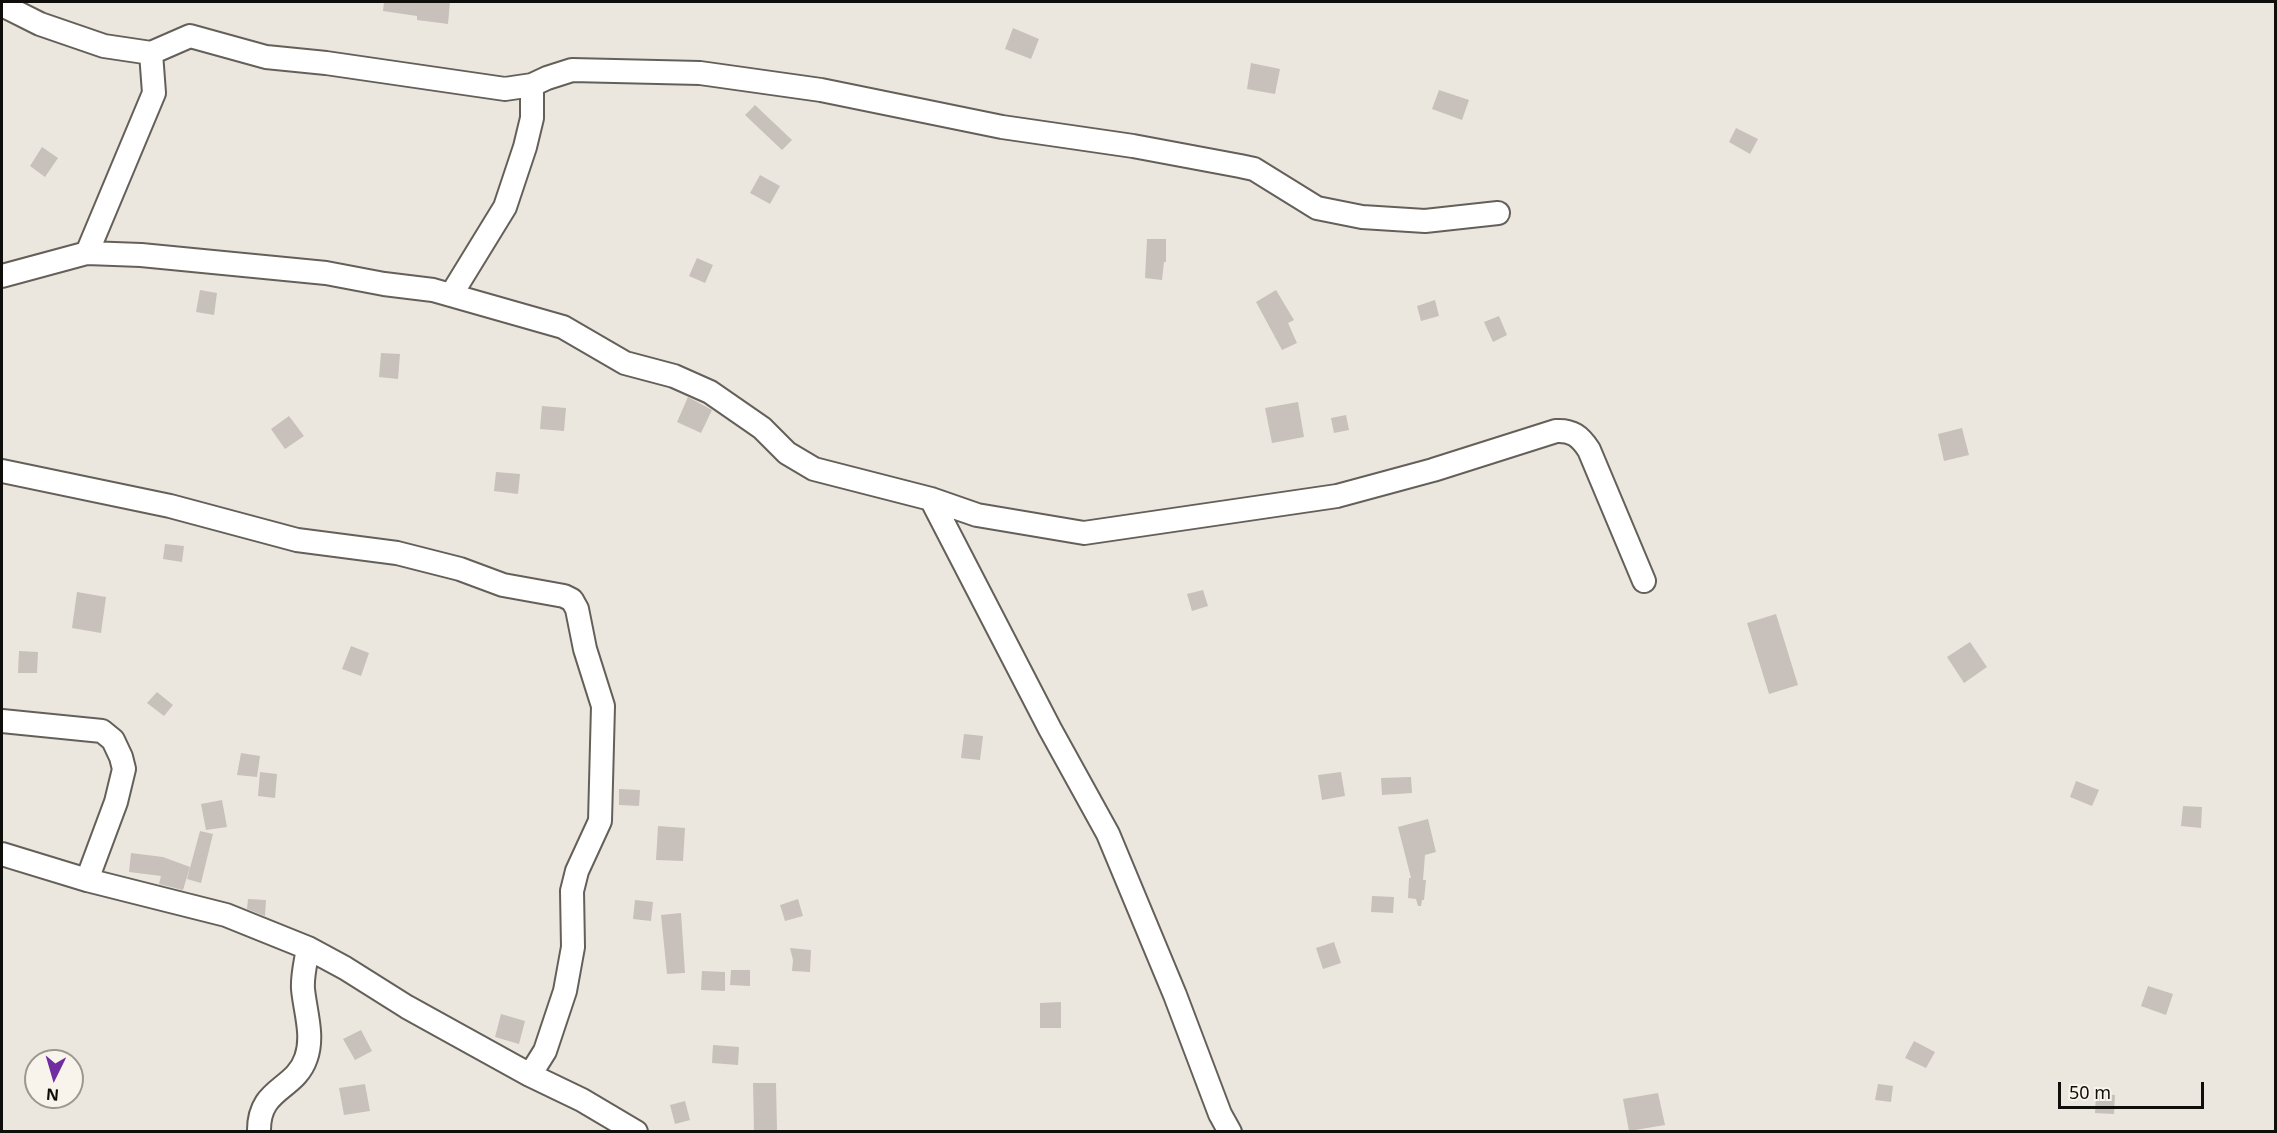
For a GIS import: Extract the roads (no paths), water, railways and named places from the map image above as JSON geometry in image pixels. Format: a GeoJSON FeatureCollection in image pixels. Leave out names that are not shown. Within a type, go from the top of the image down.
{"type":"FeatureCollection","features":[{"type":"Feature","properties":{"kind":"street"},"geometry":{"type":"LineString","coordinates":[[2,6],[40,24],[104,46],[151,52],[190,36],[266,57],[326,63],[505,89],[532,85],[572,70],[700,73],[821,90],[1002,127],[1133,146],[1247,167],[1254,169],[1317,208],[1362,217],[1425,221],[1498,213]]}},
{"type":"Feature","properties":{"kind":"street"},"geometry":{"type":"LineString","coordinates":[[87,253],[154,93],[151,52]]}},
{"type":"Feature","properties":{"kind":"street"},"geometry":{"type":"LineString","coordinates":[[451,295],[505,207],[532,118],[532,85]]}},
{"type":"Feature","properties":{"kind":"street"},"geometry":{"type":"LineString","coordinates":[[2,276],[87,253],[141,255],[326,273],[433,290],[563,327],[625,363],[674,376],[710,392],[762,428],[787,453],[814,469],[931,499],[977,515],[1084,533],[1337,496],[1433,470],[1556,431],[1569,430],[1582,439],[1589,450],[1644,580]]}},
{"type":"Feature","properties":{"kind":"street"},"geometry":{"type":"LineString","coordinates":[[2,471],[170,506],[297,540],[397,553],[460,569],[503,585],[564,596],[572,600],[578,609],[585,649],[603,706],[600,821],[577,871],[572,891],[573,946],[565,991],[545,1051],[530,1076]]}},
{"type":"Feature","properties":{"kind":"street"},"geometry":{"type":"LineString","coordinates":[[931,499],[1107,834],[1175,995],[1220,1114],[1230,1131]]}},
{"type":"Feature","properties":{"kind":"street"},"geometry":{"type":"LineString","coordinates":[[2,721],[102,731],[112,740],[121,757],[124,770],[116,802],[87,880]]}},
{"type":"Feature","properties":{"kind":"street"},"geometry":{"type":"LineString","coordinates":[[2,855],[87,880],[226,915],[308,948],[530,1076],[582,1100],[636,1131]]}},
{"type":"Feature","properties":{"kind":"street"},"geometry":{"type":"LineString","coordinates":[[259,1131],[258,1117],[269,1097],[294,1078],[306,1058],[309,1038],[303,986],[308,948]]}}]}
